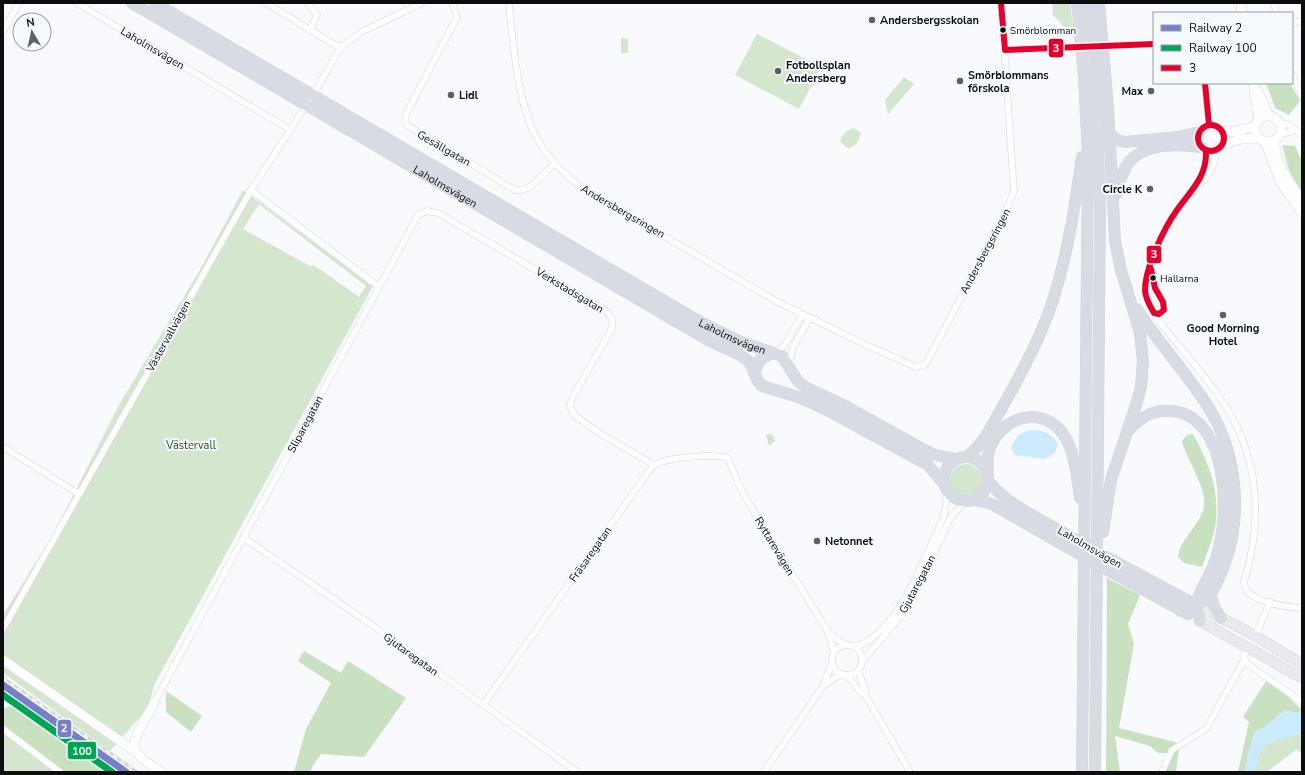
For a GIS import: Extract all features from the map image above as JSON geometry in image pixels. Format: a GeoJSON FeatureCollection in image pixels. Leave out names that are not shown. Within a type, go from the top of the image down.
{"type":"FeatureCollection","features":[{"type":"Feature","properties":{"kind":"highway","name":"Laholmsvägen"},"geometry":{"type":"LineString","coordinates":[[132,3],[708,340],[739,355],[748,361],[757,381],[765,388],[801,398],[827,410],[928,465],[955,499],[992,504],[1200,621]]}},
{"type":"Feature","properties":{"kind":"highway","name":"Laholmsvägen"},"geometry":{"type":"LineString","coordinates":[[155,3],[702,323],[741,342],[782,356],[797,380],[805,386],[932,454],[976,459],[982,463],[995,490],[1007,499],[1067,535],[1198,606]]}},
{"type":"Feature","properties":{"kind":"highway"},"geometry":{"type":"LineString","coordinates":[[1077,3],[1087,127],[1082,772]]}},
{"type":"Feature","properties":{"kind":"highway"},"geometry":{"type":"LineString","coordinates":[[1089,3],[1095,64],[1100,156],[1095,772]]}},
{"type":"Feature","properties":{"kind":"highway"},"geometry":{"type":"LineString","coordinates":[[1095,628],[1100,618],[1104,513],[1112,475],[1141,387],[1143,361],[1140,333],[1118,255],[1099,3]]}},
{"type":"Feature","properties":{"kind":"highway"},"geometry":{"type":"LineString","coordinates":[[945,488],[946,470],[961,458],[976,450],[985,437],[1027,362],[1048,314],[1069,241],[1087,127]]}},
{"type":"Feature","properties":{"kind":"highway"},"geometry":{"type":"LineString","coordinates":[[1110,134],[1117,140],[1125,142],[1178,137],[1199,132]]}},
{"type":"Feature","properties":{"kind":"highway"},"geometry":{"type":"LineString","coordinates":[[1114,207],[1120,180],[1126,166],[1134,157],[1153,149],[1169,146],[1184,145],[1204,149]]}},
{"type":"Feature","properties":{"kind":"highway"},"geometry":{"type":"LineString","coordinates":[[1131,299],[1155,337],[1189,379],[1210,409],[1228,453],[1235,487],[1234,522],[1227,558],[1206,593],[1182,597]]}},
{"type":"Feature","properties":{"kind":"highway","name":"Laholmsvägen"},"geometry":{"type":"LineString","coordinates":[[754,373],[760,360],[773,353]]}},
{"type":"Feature","properties":{"kind":"highway"},"geometry":{"type":"LineString","coordinates":[[1126,434],[1135,424],[1149,414],[1172,411],[1190,416],[1200,424],[1210,439],[1222,477],[1224,517],[1221,539],[1203,604],[1181,611]]}},
{"type":"Feature","properties":{"kind":"highway"},"geometry":{"type":"LineString","coordinates":[[970,501],[984,492],[988,478],[990,448],[1002,428],[1012,421],[1024,417],[1037,417],[1051,422],[1062,432],[1074,460],[1085,536]]}},
{"type":"Feature","properties":{"kind":"highway"},"geometry":{"type":"LineString","coordinates":[[1206,593],[1222,618]]}},
{"type":"Feature","properties":{"kind":"highway"},"geometry":{"type":"LineString","coordinates":[[1198,606],[1200,621]]}},
{"type":"Feature","properties":{"kind":"main road","name":"Laholmsvägen"},"geometry":{"type":"LineString","coordinates":[[1198,606],[1300,661]]}},
{"type":"Feature","properties":{"kind":"main road","name":"Laholmsvägen"},"geometry":{"type":"LineString","coordinates":[[1200,621],[1302,678]]}},
{"type":"Feature","properties":{"kind":"main road","name":"Laholmsvägen"},"geometry":{"type":"LineString","coordinates":[[1288,671],[1302,672]]}},
{"type":"Feature","properties":{"kind":"street"},"geometry":{"type":"LineString","coordinates":[[3,32],[19,3]]}},
{"type":"Feature","properties":{"kind":"street","name":"Laholmsvägen"},"geometry":{"type":"LineString","coordinates":[[77,3],[289,129]]}},
{"type":"Feature","properties":{"kind":"street"},"geometry":{"type":"LineString","coordinates":[[266,3],[340,48],[361,32],[422,3]]}},
{"type":"Feature","properties":{"kind":"street"},"geometry":{"type":"LineString","coordinates":[[308,3],[317,15],[310,30]]}},
{"type":"Feature","properties":{"kind":"street"},"geometry":{"type":"LineString","coordinates":[[313,9],[317,3]]}},
{"type":"Feature","properties":{"kind":"street","name":"Gesällgatan"},"geometry":{"type":"LineString","coordinates":[[452,3],[457,17],[406,114],[405,121],[408,126],[515,190],[520,191],[529,188],[554,164]]}},
{"type":"Feature","properties":{"kind":"street","name":"Andersbergsringen"},"geometry":{"type":"LineString","coordinates":[[509,3],[522,103],[530,126],[554,164],[588,192],[802,315],[911,366],[919,367],[928,360],[1003,218],[1014,191],[1001,3]]}},
{"type":"Feature","properties":{"kind":"street","name":"Västervallvägen"},"geometry":{"type":"LineString","coordinates":[[3,628],[251,190],[340,48]]}},
{"type":"Feature","properties":{"kind":"street"},"geometry":{"type":"LineString","coordinates":[[1293,76],[1302,96]]}},
{"type":"Feature","properties":{"kind":"street"},"geometry":{"type":"LineString","coordinates":[[1254,84],[1269,116],[1296,130],[1302,135]]}},
{"type":"Feature","properties":{"kind":"street"},"geometry":{"type":"LineString","coordinates":[[1254,84],[1257,123],[1261,140],[1281,183],[1302,213]]}},
{"type":"Feature","properties":{"kind":"street"},"geometry":{"type":"LineString","coordinates":[[1206,99],[1209,125]]}},
{"type":"Feature","properties":{"kind":"street"},"geometry":{"type":"LineString","coordinates":[[1209,125],[1221,130],[1234,132],[1257,123],[1269,116]]}},
{"type":"Feature","properties":{"kind":"street"},"geometry":{"type":"LineString","coordinates":[[1279,122],[1281,128],[1275,150],[1280,164],[1302,200]]}},
{"type":"Feature","properties":{"kind":"street"},"geometry":{"type":"LineString","coordinates":[[1200,184],[1207,162],[1204,149],[1198,142],[1199,132],[1209,125]]}},
{"type":"Feature","properties":{"kind":"street"},"geometry":{"type":"LineString","coordinates":[[1221,130],[1224,138],[1209,175],[1175,212],[1161,240],[1151,268],[1146,291],[1148,303],[1154,313],[1218,394],[1243,440],[1248,459],[1256,507],[1254,543],[1244,582],[1244,588],[1250,595],[1270,602],[1302,608]]}},
{"type":"Feature","properties":{"kind":"street"},"geometry":{"type":"LineString","coordinates":[[1204,149],[1219,148],[1241,139],[1261,140],[1278,137],[1296,130]]}},
{"type":"Feature","properties":{"kind":"street"},"geometry":{"type":"LineString","coordinates":[[251,190],[379,287]]}},
{"type":"Feature","properties":{"kind":"street","name":"Verkstadsgatan"},"geometry":{"type":"LineString","coordinates":[[379,287],[418,215],[427,211],[438,213],[605,310],[612,318],[612,328],[572,398],[570,407],[575,416],[601,434],[654,465]]}},
{"type":"Feature","properties":{"kind":"street"},"geometry":{"type":"LineString","coordinates":[[1151,268],[1155,288],[1164,305],[1162,313],[1154,313]]}},
{"type":"Feature","properties":{"kind":"street","name":"Sliparegatan"},"geometry":{"type":"LineString","coordinates":[[154,703],[379,287]]}},
{"type":"Feature","properties":{"kind":"street"},"geometry":{"type":"LineString","coordinates":[[773,353],[786,343],[802,315]]}},
{"type":"Feature","properties":{"kind":"street"},"geometry":{"type":"LineString","coordinates":[[789,365],[794,348],[810,318]]}},
{"type":"Feature","properties":{"kind":"street"},"geometry":{"type":"LineString","coordinates":[[3,447],[79,494]]}},
{"type":"Feature","properties":{"kind":"street","name":"Ryttarevägen"},"geometry":{"type":"LineString","coordinates":[[654,465],[676,460],[719,456],[728,458],[747,500],[828,632],[834,653],[832,663]]}},
{"type":"Feature","properties":{"kind":"street","name":"Fräsaregatan"},"geometry":{"type":"LineString","coordinates":[[483,705],[654,465]]}},
{"type":"Feature","properties":{"kind":"street","name":"Gjutaregatan"},"geometry":{"type":"LineString","coordinates":[[854,647],[863,644],[874,637],[890,621],[902,604],[946,511],[945,488]]}},
{"type":"Feature","properties":{"kind":"street","name":"Gjutaregatan"},"geometry":{"type":"LineString","coordinates":[[862,662],[906,610],[951,518],[970,501]]}},
{"type":"Feature","properties":{"kind":"street","name":"Gjutaregatan"},"geometry":{"type":"LineString","coordinates":[[244,538],[372,625],[577,772]]}},
{"type":"Feature","properties":{"kind":"street"},"geometry":{"type":"LineString","coordinates":[[1257,632],[1270,602]]}},
{"type":"Feature","properties":{"kind":"street","name":"Ryttarevägen"},"geometry":{"type":"LineString","coordinates":[[828,632],[845,645],[854,647]]}},
{"type":"Feature","properties":{"kind":"street"},"geometry":{"type":"LineString","coordinates":[[834,653],[836,649],[845,645]]}},
{"type":"Feature","properties":{"kind":"street"},"geometry":{"type":"LineString","coordinates":[[854,647],[860,653],[862,662],[858,670],[868,700],[910,772]]}},
{"type":"Feature","properties":{"kind":"street"},"geometry":{"type":"LineString","coordinates":[[1162,772],[1172,750],[1206,729],[1244,660],[1246,651]]}},
{"type":"Feature","properties":{"kind":"street"},"geometry":{"type":"LineString","coordinates":[[3,660],[136,752],[161,772]]}},
{"type":"Feature","properties":{"kind":"street"},"geometry":{"type":"LineString","coordinates":[[1244,660],[1302,702]]}},
{"type":"Feature","properties":{"kind":"street"},"geometry":{"type":"LineString","coordinates":[[832,663],[834,667],[844,674],[868,700]]}},
{"type":"Feature","properties":{"kind":"street"},"geometry":{"type":"LineString","coordinates":[[764,772],[823,686],[832,663]]}},
{"type":"Feature","properties":{"kind":"street"},"geometry":{"type":"LineString","coordinates":[[823,686],[844,674],[858,670]]}},
{"type":"Feature","properties":{"kind":"street"},"geometry":{"type":"LineString","coordinates":[[136,752],[135,738],[154,703]]}},
{"type":"Feature","properties":{"kind":"street"},"geometry":{"type":"LineString","coordinates":[[3,729],[60,772]]}},
{"type":"Feature","properties":{"kind":"green space"},"geometry":{"type":"Polygon","coordinates":[[[1052,3],[1070,3],[1074,38],[1053,15],[1052,3]]]}},
{"type":"Feature","properties":{"kind":"green space","name":"Fotbollsplan Andersberg"},"geometry":{"type":"Polygon","coordinates":[[[757,34],[821,67],[799,109],[735,75],[757,34]]]}},
{"type":"Feature","properties":{"kind":"green space"},"geometry":{"type":"Polygon","coordinates":[[[621,38],[628,39],[628,53],[621,53],[621,38]]]}},
{"type":"Feature","properties":{"kind":"green space"},"geometry":{"type":"Polygon","coordinates":[[[904,77],[914,84],[888,114],[885,100],[904,77]]]}},
{"type":"Feature","properties":{"kind":"green space"},"geometry":{"type":"Polygon","coordinates":[[[1266,84],[1291,84],[1300,101],[1289,115],[1275,108],[1266,84]]]}},
{"type":"Feature","properties":{"kind":"green space"},"geometry":{"type":"Polygon","coordinates":[[[854,128],[861,133],[858,142],[849,149],[840,142],[845,133],[854,128]]]}},
{"type":"Feature","properties":{"kind":"green space"},"geometry":{"type":"Polygon","coordinates":[[[1282,145],[1295,146],[1302,161],[1302,193],[1289,170],[1282,145]]]}},
{"type":"Feature","properties":{"kind":"green space","name":"Västervall"},"geometry":{"type":"Polygon","coordinates":[[[243,190],[373,286],[154,685],[149,707],[110,751],[3,673],[3,615],[54,533],[119,405],[201,268],[243,190]],[[259,204],[243,229],[310,266],[314,265],[359,297],[366,286],[259,204]]]}},
{"type":"Feature","properties":{"kind":"green space"},"geometry":{"type":"Polygon","coordinates":[[[1193,434],[1208,465],[1216,497],[1215,526],[1202,567],[1184,563],[1178,557],[1183,544],[1202,512],[1204,505],[1202,490],[1182,441],[1187,435],[1193,434]]]}},
{"type":"Feature","properties":{"kind":"green space"},"geometry":{"type":"Polygon","coordinates":[[[766,435],[773,435],[775,441],[769,446],[766,435]]]}},
{"type":"Feature","properties":{"kind":"green space"},"geometry":{"type":"Polygon","coordinates":[[[963,464],[969,464],[979,471],[982,480],[981,486],[975,493],[969,496],[963,496],[953,489],[950,483],[950,477],[957,467],[963,464]]]}},
{"type":"Feature","properties":{"kind":"green space"},"geometry":{"type":"Polygon","coordinates":[[[1107,578],[1140,595],[1128,624],[1134,644],[1119,728],[1175,742],[1179,750],[1176,772],[1165,772],[1165,767],[1174,753],[1158,753],[1150,746],[1115,736],[1120,772],[1106,772],[1107,578]]]}},
{"type":"Feature","properties":{"kind":"green space"},"geometry":{"type":"Polygon","coordinates":[[[304,651],[341,673],[348,661],[406,698],[364,757],[321,754],[312,767],[311,772],[294,772],[306,729],[331,683],[298,661],[304,651]]]}},
{"type":"Feature","properties":{"kind":"green space"},"geometry":{"type":"Polygon","coordinates":[[[1266,681],[1285,694],[1302,710],[1297,713],[1285,710],[1265,727],[1255,732],[1248,755],[1245,772],[1238,772],[1249,722],[1243,717],[1266,681]]]}},
{"type":"Feature","properties":{"kind":"green space"},"geometry":{"type":"Polygon","coordinates":[[[166,691],[202,716],[191,732],[166,712],[166,691]]]}},
{"type":"Feature","properties":{"kind":"green space"},"geometry":{"type":"Polygon","coordinates":[[[15,704],[107,772],[64,772],[3,724],[3,709],[15,704]]]}},
{"type":"Feature","properties":{"kind":"green space"},"geometry":{"type":"Polygon","coordinates":[[[3,724],[64,772],[3,772],[3,724]]]}},
{"type":"Feature","properties":{"kind":"green space"},"geometry":{"type":"Polygon","coordinates":[[[1302,732],[1302,754],[1297,749],[1267,772],[1254,772],[1257,759],[1265,745],[1302,732]]]}},
{"type":"Feature","properties":{"kind":"water"},"geometry":{"type":"Polygon","coordinates":[[[1033,430],[1045,432],[1054,438],[1058,445],[1055,453],[1045,459],[1015,455],[1011,448],[1014,441],[1022,433],[1033,430]]]}},
{"type":"Feature","properties":{"kind":"water"},"geometry":{"type":"Polygon","coordinates":[[[1285,710],[1297,713],[1302,710],[1302,732],[1265,745],[1257,759],[1254,772],[1245,772],[1248,755],[1255,732],[1265,727],[1285,710]]]}},
{"type":"Feature","properties":{"kind":"railway"},"geometry":{"type":"LineString","coordinates":[[3,678],[137,772]]}},
{"type":"Feature","properties":{"kind":"rail line","name":"2"},"geometry":{"type":"LineString","coordinates":[[3,685],[126,772]]}},
{"type":"Feature","properties":{"kind":"rail line","name":"100"},"geometry":{"type":"LineString","coordinates":[[3,695],[112,772]]}},
{"type":"Feature","properties":{"kind":"transit line","name":"3"},"geometry":{"type":"LineString","coordinates":[[1001,3],[1005,50],[1153,44]]}},
{"type":"Feature","properties":{"kind":"transit line","name":"3"},"geometry":{"type":"LineString","coordinates":[[1205,84],[1209,125]]}},
{"type":"Feature","properties":{"kind":"transit line","name":"3"},"geometry":{"type":"LineString","coordinates":[[1211,125],[1220,129],[1224,138],[1220,147],[1211,151],[1202,147],[1198,138],[1202,129],[1211,125]]}},
{"type":"Feature","properties":{"kind":"transit line","name":"3"},"geometry":{"type":"LineString","coordinates":[[1151,269],[1155,288],[1163,302],[1164,310],[1159,314],[1154,313],[1146,296],[1145,290],[1148,271],[1156,248],[1172,218],[1201,176],[1206,160],[1206,151]]}},
{"type":"Feature","properties":{"kind":"place","name":"Andersbergsskolan"},"geometry":{"type":"Point","coordinates":[872,20]}},
{"type":"Feature","properties":{"kind":"place","name":"Smörblomman"},"geometry":{"type":"Point","coordinates":[1003,30]}},
{"type":"Feature","properties":{"kind":"place","name":"Fotbollsplan Andersberg"},"geometry":{"type":"Point","coordinates":[778,71]}},
{"type":"Feature","properties":{"kind":"place","name":"Smörblommans förskola"},"geometry":{"type":"Point","coordinates":[960,81]}},
{"type":"Feature","properties":{"kind":"place","name":"Max"},"geometry":{"type":"Point","coordinates":[1151,91]}},
{"type":"Feature","properties":{"kind":"place","name":"Lidl"},"geometry":{"type":"Point","coordinates":[451,95]}},
{"type":"Feature","properties":{"kind":"place","name":"Circle K"},"geometry":{"type":"Point","coordinates":[1150,189]}},
{"type":"Feature","properties":{"kind":"place","name":"Hallarna"},"geometry":{"type":"Point","coordinates":[1153,278]}},
{"type":"Feature","properties":{"kind":"place","name":"Good Morning Hotel"},"geometry":{"type":"Point","coordinates":[1223,315]}},
{"type":"Feature","properties":{"kind":"place","name":"Netonnet"},"geometry":{"type":"Point","coordinates":[817,541]}}]}
